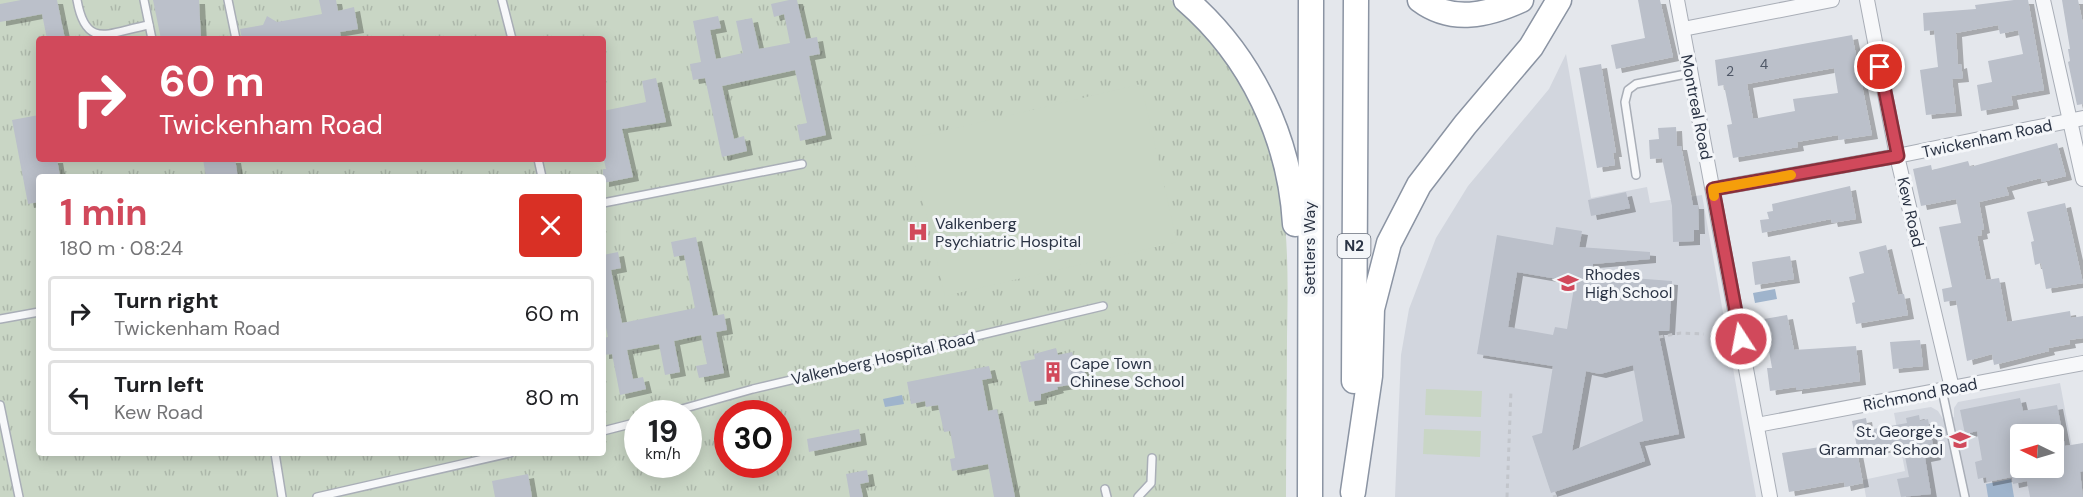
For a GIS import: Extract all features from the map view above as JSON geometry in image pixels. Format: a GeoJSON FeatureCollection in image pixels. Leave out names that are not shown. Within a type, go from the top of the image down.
{"type":"FeatureCollection","features":[{"type":"Feature","properties":{"kind":"highway"},"geometry":{"type":"LineString","coordinates":[[1186,0],[1208,19],[1246,67],[1273,120],[1293,192],[1297,260],[1309,290]]}},
{"type":"Feature","properties":{"kind":"highway","name":"Settlers Way"},"geometry":{"type":"LineString","coordinates":[[1310,497],[1311,0]]}},
{"type":"Feature","properties":{"kind":"highway","name":"N2"},"geometry":{"type":"LineString","coordinates":[[1353,495],[1356,0]]}},
{"type":"Feature","properties":{"kind":"highway"},"geometry":{"type":"LineString","coordinates":[[1420,0],[1429,6],[1459,16],[1493,13],[1521,0]]}},
{"type":"Feature","properties":{"kind":"highway"},"geometry":{"type":"LineString","coordinates":[[1353,495],[1370,376],[1372,309],[1389,243],[1419,185],[1465,125],[1531,47],[1559,0]]}},
{"type":"Feature","properties":{"kind":"street","name":"Montreal Road"},"geometry":{"type":"LineString","coordinates":[[1677,0],[1770,497]]}},
{"type":"Feature","properties":{"kind":"street"},"geometry":{"type":"LineString","coordinates":[[1683,29],[1832,0]]}},
{"type":"Feature","properties":{"kind":"street","name":"Kew Road"},"geometry":{"type":"LineString","coordinates":[[1867,0],[1947,389]]}},
{"type":"Feature","properties":{"kind":"street"},"geometry":{"type":"LineString","coordinates":[[2043,0],[2083,179]]}},
{"type":"Feature","properties":{"kind":"street","name":"Twickenham Road"},"geometry":{"type":"LineString","coordinates":[[1713,189],[1898,156],[2083,118]]}},
{"type":"Feature","properties":{"kind":"street","name":"Richmond Road"},"geometry":{"type":"LineString","coordinates":[[1757,425],[2083,363]]}},
{"type":"Feature","properties":{"kind":"lane"},"geometry":{"type":"LineString","coordinates":[[77,0],[81,21],[88,31],[98,34],[149,25]]}},
{"type":"Feature","properties":{"kind":"lane"},"geometry":{"type":"LineString","coordinates":[[144,0],[151,36]]}},
{"type":"Feature","properties":{"kind":"lane"},"geometry":{"type":"LineString","coordinates":[[228,0],[235,36]]}},
{"type":"Feature","properties":{"kind":"lane"},"geometry":{"type":"LineString","coordinates":[[502,0],[511,36]]}},
{"type":"Feature","properties":{"kind":"lane"},"geometry":{"type":"LineString","coordinates":[[1636,175],[1625,102],[1628,90],[1636,84],[1691,73]]}},
{"type":"Feature","properties":{"kind":"lane"},"geometry":{"type":"LineString","coordinates":[[606,202],[802,164]]}},
{"type":"Feature","properties":{"kind":"lane","name":"Valkenberg Hospital Road"},"geometry":{"type":"LineString","coordinates":[[702,403],[765,386],[1103,306]]}},
{"type":"Feature","properties":{"kind":"lane"},"geometry":{"type":"LineString","coordinates":[[0,319],[36,313]]}},
{"type":"Feature","properties":{"kind":"lane"},"geometry":{"type":"LineString","coordinates":[[1947,389],[1965,497]]}},
{"type":"Feature","properties":{"kind":"lane"},"geometry":{"type":"LineString","coordinates":[[0,405],[18,497]]}},
{"type":"Feature","properties":{"kind":"lane"},"geometry":{"type":"LineString","coordinates":[[606,430],[624,426]]}},
{"type":"Feature","properties":{"kind":"lane"},"geometry":{"type":"LineString","coordinates":[[275,456],[282,497]]}},
{"type":"Feature","properties":{"kind":"lane"},"geometry":{"type":"LineString","coordinates":[[317,497],[497,456]]}},
{"type":"Feature","properties":{"kind":"lane"},"geometry":{"type":"LineString","coordinates":[[1138,497],[1151,483],[1152,458]]}},
{"type":"Feature","properties":{"kind":"lane"},"geometry":{"type":"LineString","coordinates":[[1105,489],[1107,497]]}},
{"type":"Feature","properties":{"kind":"path"},"geometry":{"type":"LineString","coordinates":[[1659,337],[1681,333],[1704,334]]}},
{"type":"Feature","properties":{"kind":"path"},"geometry":{"type":"LineString","coordinates":[[1507,497],[1511,390]]}},
{"type":"Feature","properties":{"kind":"shaded area","name":"Rhodes High School"},"geometry":{"type":"Polygon","coordinates":[[[1566,54],[1591,198],[1647,187],[1650,203],[1702,195],[1756,497],[1395,497],[1401,355],[1409,309],[1436,238],[1468,186],[1549,89],[1566,54]]]}},
{"type":"Feature","properties":{"kind":"shaded area","name":"St. George's Grammar School"},"geometry":{"type":"Polygon","coordinates":[[[2060,383],[2076,468],[2083,467],[2083,497],[1866,497],[1863,480],[1905,471],[1894,413],[1931,407],[1938,411],[1943,419],[1954,417],[1954,408],[1958,402],[2060,383]]]}},
{"type":"Feature","properties":{"kind":"green space","name":"Valkenberg Psychiatric Hospital"},"geometry":{"type":"Polygon","coordinates":[[[0,0],[1171,0],[1217,47],[1242,84],[1261,123],[1281,190],[1287,265],[1286,497],[0,497],[0,0]]]}},
{"type":"Feature","properties":{"kind":"green space"},"geometry":{"type":"Polygon","coordinates":[[[1141,84],[1177,242],[945,296],[909,139],[1141,84]]]}},
{"type":"Feature","properties":{"kind":"green space"},"geometry":{"type":"Polygon","coordinates":[[[1426,389],[1482,391],[1481,417],[1425,415],[1426,389]]]}},
{"type":"Feature","properties":{"kind":"green space"},"geometry":{"type":"Polygon","coordinates":[[[1424,429],[1481,431],[1480,457],[1423,454],[1424,429]]]}},
{"type":"Feature","properties":{"kind":"water"},"geometry":{"type":"Polygon","coordinates":[[[1775,289],[1777,299],[1755,303],[1753,293],[1775,289]]]}},
{"type":"Feature","properties":{"kind":"water"},"geometry":{"type":"Polygon","coordinates":[[[902,395],[904,404],[885,407],[883,399],[902,395]]]}},
{"type":"Feature","properties":{"kind":"water"},"geometry":{"type":"Polygon","coordinates":[[[2011,479],[2014,497],[1988,497],[1986,484],[2011,479]]]}},
{"type":"Feature","properties":{"kind":"building"},"geometry":{"type":"Polygon","coordinates":[[[21,0],[57,0],[64,36],[46,36],[42,14],[0,22],[0,4],[21,0]]]}},
{"type":"Feature","properties":{"kind":"building"},"geometry":{"type":"Polygon","coordinates":[[[153,0],[199,0],[201,36],[160,36],[153,0]]]}},
{"type":"Feature","properties":{"kind":"building"},"geometry":{"type":"Polygon","coordinates":[[[319,0],[336,0],[338,11],[354,7],[358,29],[340,32],[341,36],[241,36],[240,29],[263,25],[267,16],[277,22],[322,14],[319,0]]]}},
{"type":"Feature","properties":{"kind":"building"},"geometry":{"type":"Polygon","coordinates":[[[797,0],[806,39],[817,37],[820,54],[809,56],[826,135],[800,141],[797,125],[807,123],[795,70],[722,86],[734,139],[744,136],[747,151],[722,157],[705,78],[693,80],[690,64],[701,62],[693,21],[718,16],[721,28],[710,30],[716,59],[743,53],[736,21],[752,18],[759,49],[790,43],[784,14],[774,17],[771,4],[797,0]]]}},
{"type":"Feature","properties":{"kind":"building"},"geometry":{"type":"Polygon","coordinates":[[[1638,0],[1660,0],[1673,57],[1616,69],[1611,45],[1645,38],[1638,0]]]}},
{"type":"Feature","properties":{"kind":"building"},"geometry":{"type":"Polygon","coordinates":[[[2028,0],[2044,90],[2011,96],[2013,105],[1981,111],[1977,85],[1992,82],[1988,61],[2023,54],[2018,30],[2000,34],[1998,25],[1956,33],[1958,65],[1961,64],[1963,78],[1952,79],[1956,112],[1926,115],[1920,70],[1938,67],[1934,30],[1924,31],[1923,13],[1976,9],[1975,5],[2028,0]]]}},
{"type":"Feature","properties":{"kind":"building"},"geometry":{"type":"Polygon","coordinates":[[[2062,0],[2078,0],[2083,24],[2083,104],[2077,105],[2068,62],[2070,61],[2068,49],[2070,49],[2062,0]]]}},
{"type":"Feature","properties":{"kind":"building"},"geometry":{"type":"Polygon","coordinates":[[[1852,35],[1872,135],[1839,140],[1838,135],[1797,142],[1798,147],[1733,158],[1727,125],[1732,124],[1724,85],[1718,86],[1715,60],[1852,35]],[[1834,68],[1747,84],[1753,119],[1795,111],[1793,99],[1838,93],[1834,68]]]}},
{"type":"Feature","properties":{"kind":"building"},"geometry":{"type":"Polygon","coordinates":[[[1601,64],[1616,153],[1613,153],[1615,165],[1597,168],[1579,68],[1601,64]]]}},
{"type":"Feature","properties":{"kind":"building"},"geometry":{"type":"Polygon","coordinates":[[[656,78],[666,122],[622,129],[633,177],[606,182],[606,174],[603,174],[603,169],[606,169],[606,110],[646,102],[642,81],[656,78]]]}},
{"type":"Feature","properties":{"kind":"building"},"geometry":{"type":"Polygon","coordinates":[[[36,116],[36,162],[58,162],[60,174],[36,174],[36,203],[28,204],[12,120],[36,116]]]}},
{"type":"Feature","properties":{"kind":"building"},"geometry":{"type":"Polygon","coordinates":[[[1676,127],[1677,146],[1681,146],[1693,205],[1698,205],[1699,230],[1694,230],[1694,241],[1673,242],[1672,206],[1662,158],[1650,159],[1649,140],[1659,139],[1658,128],[1676,127]]]}},
{"type":"Feature","properties":{"kind":"building"},"geometry":{"type":"Polygon","coordinates":[[[2057,143],[2066,176],[2042,182],[2041,178],[2006,187],[2009,195],[1979,202],[1984,229],[1981,230],[1982,235],[1977,236],[1986,280],[1999,278],[2007,322],[2070,311],[2071,318],[2083,316],[2083,338],[2069,340],[2070,344],[2048,348],[2049,351],[1994,365],[1992,354],[1967,361],[1956,300],[1944,302],[1942,289],[1952,287],[1939,227],[1961,223],[1956,199],[1921,206],[1913,169],[1931,165],[1932,170],[1968,161],[1970,167],[2057,143]]]}},
{"type":"Feature","properties":{"kind":"building"},"geometry":{"type":"Polygon","coordinates":[[[204,162],[236,162],[238,174],[206,174],[204,162]]]}},
{"type":"Feature","properties":{"kind":"building"},"geometry":{"type":"Polygon","coordinates":[[[1850,186],[1856,219],[1832,223],[1831,219],[1762,233],[1760,220],[1769,219],[1767,212],[1773,211],[1772,204],[1850,186]]]}},
{"type":"Feature","properties":{"kind":"building"},"geometry":{"type":"Polygon","coordinates":[[[1626,192],[1630,208],[1591,216],[1588,200],[1626,192]]]}},
{"type":"Feature","properties":{"kind":"building"},"geometry":{"type":"Polygon","coordinates":[[[2065,203],[2083,283],[2046,289],[2041,263],[2035,265],[2031,242],[2034,241],[2027,212],[2065,203]]]}},
{"type":"Feature","properties":{"kind":"building","name":"Rhodes High School"},"geometry":{"type":"Polygon","coordinates":[[[1556,227],[1582,231],[1579,247],[1650,252],[1650,259],[1593,264],[1593,275],[1672,281],[1669,331],[1658,331],[1679,434],[1639,442],[1645,461],[1551,493],[1532,436],[1542,433],[1553,366],[1477,354],[1497,235],[1553,245],[1556,227]],[[1517,272],[1508,327],[1553,335],[1555,327],[1567,329],[1575,282],[1517,272]],[[1633,365],[1600,374],[1586,371],[1572,451],[1643,421],[1633,365]]]}},
{"type":"Feature","properties":{"kind":"building"},"geometry":{"type":"Polygon","coordinates":[[[696,237],[713,316],[724,314],[727,330],[716,332],[724,373],[699,378],[696,366],[707,364],[701,335],[674,341],[680,372],[665,375],[659,344],[627,350],[633,379],[643,377],[646,389],[620,395],[612,354],[606,355],[606,337],[608,337],[606,254],[618,252],[621,268],[611,270],[622,323],[695,308],[684,255],[674,257],[671,242],[696,237]]]}},
{"type":"Feature","properties":{"kind":"building"},"geometry":{"type":"Polygon","coordinates":[[[1886,245],[1898,295],[1904,294],[1908,315],[1856,324],[1852,303],[1855,302],[1849,277],[1864,273],[1859,252],[1886,245]]]}},
{"type":"Feature","properties":{"kind":"building"},"geometry":{"type":"Polygon","coordinates":[[[1790,256],[1794,279],[1755,285],[1752,262],[1790,256]]]}},
{"type":"Feature","properties":{"kind":"building"},"geometry":{"type":"Polygon","coordinates":[[[1787,315],[1794,350],[1856,346],[1860,381],[1796,390],[1796,387],[1770,391],[1767,368],[1772,368],[1767,339],[1761,340],[1758,327],[1765,326],[1764,319],[1787,315]]]}},
{"type":"Feature","properties":{"kind":"building"},"geometry":{"type":"Polygon","coordinates":[[[1920,340],[1923,366],[1893,369],[1890,342],[1920,340]]]}},
{"type":"Feature","properties":{"kind":"building","name":"Cape Town Chinese School"},"geometry":{"type":"Polygon","coordinates":[[[1056,348],[1058,355],[1072,352],[1075,362],[1082,361],[1087,382],[1057,387],[1058,389],[1041,394],[1041,400],[1029,402],[1020,362],[1035,359],[1034,354],[1056,348]]]}},
{"type":"Feature","properties":{"kind":"building"},"geometry":{"type":"Polygon","coordinates":[[[989,366],[992,378],[982,380],[988,411],[997,409],[1015,497],[994,497],[988,464],[952,471],[950,459],[955,458],[950,431],[944,432],[938,405],[926,407],[925,401],[911,404],[907,382],[989,366]]]}},
{"type":"Feature","properties":{"kind":"building"},"geometry":{"type":"Polygon","coordinates":[[[2020,398],[2023,411],[2057,405],[2061,424],[2010,424],[2010,477],[1987,482],[1986,477],[1978,479],[1975,462],[1982,460],[1977,431],[1965,434],[1960,410],[2020,398]]]}},
{"type":"Feature","properties":{"kind":"building"},"geometry":{"type":"Polygon","coordinates":[[[1919,415],[1920,421],[1928,419],[1935,456],[1925,458],[1931,494],[1901,497],[1897,479],[1909,477],[1903,446],[1858,453],[1852,421],[1866,418],[1868,430],[1907,423],[1906,418],[1919,415]]]}},
{"type":"Feature","properties":{"kind":"building"},"geometry":{"type":"Polygon","coordinates":[[[859,429],[861,441],[809,452],[807,439],[859,429]]]}},
{"type":"Feature","properties":{"kind":"building"},"geometry":{"type":"Polygon","coordinates":[[[2064,441],[2065,446],[2083,443],[2083,471],[2080,472],[2083,497],[2030,497],[2027,481],[2013,484],[2012,478],[2064,478],[2064,441]]]}},
{"type":"Feature","properties":{"kind":"building"},"geometry":{"type":"Polygon","coordinates":[[[1820,447],[1822,459],[1857,452],[1863,483],[1845,487],[1844,482],[1789,492],[1782,453],[1820,447]]]}},
{"type":"Feature","properties":{"kind":"building"},"geometry":{"type":"Polygon","coordinates":[[[867,470],[869,482],[860,484],[863,497],[850,497],[846,474],[867,470]]]}},
{"type":"Feature","properties":{"kind":"building"},"geometry":{"type":"Polygon","coordinates":[[[528,474],[532,497],[495,497],[492,481],[528,474]]]}},
{"type":"Feature","properties":{"kind":"slow traffic"},"geometry":{"type":"LineString","coordinates":[[1714,196],[1713,189],[1791,175]]}},
{"type":"Feature","properties":{"kind":"place","name":"Valkenberg Psychiatric Hospital"},"geometry":{"type":"Point","coordinates":[918,232]}},
{"type":"Feature","properties":{"kind":"place","name":"Rhodes High School"},"geometry":{"type":"Point","coordinates":[1568,283]}},
{"type":"Feature","properties":{"kind":"place","name":"Cape Town Chinese School"},"geometry":{"type":"Point","coordinates":[1053,372]}},
{"type":"Feature","properties":{"kind":"place","name":"St. George's Grammar School"},"geometry":{"type":"Point","coordinates":[1960,440]}},
{"type":"Feature","properties":{"kind":"route"},"geometry":{"type":"LineString","coordinates":[[1741,339],[1713,189],[1898,156],[1880,67]]}}]}
